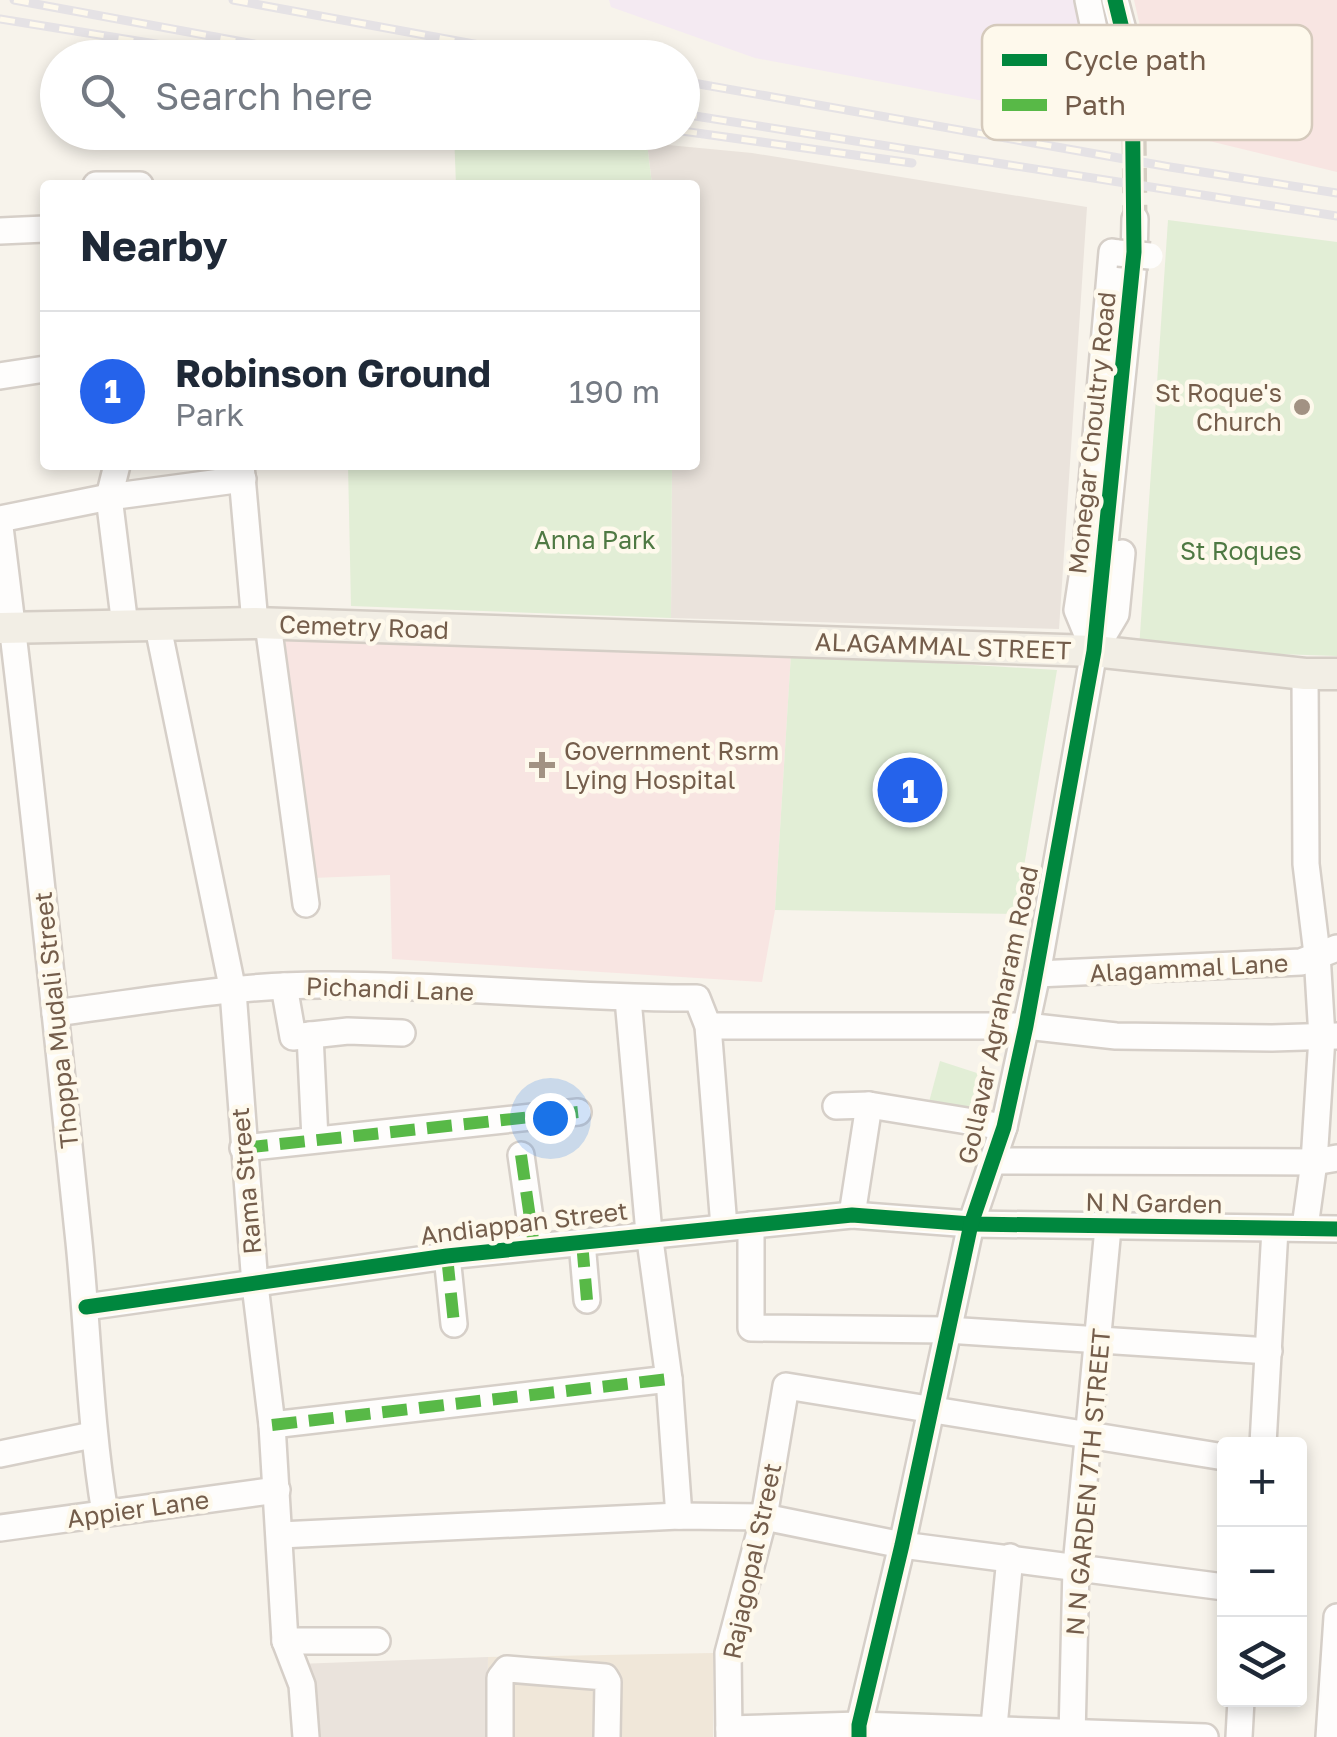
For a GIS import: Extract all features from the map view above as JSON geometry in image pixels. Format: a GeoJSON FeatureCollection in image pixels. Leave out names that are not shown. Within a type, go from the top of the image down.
{"type":"FeatureCollection","features":[{"type":"Feature","properties":{"kind":"main road","name":"Cemetry Road"},"geometry":{"type":"LineString","coordinates":[[6,627],[262,624],[728,638]]}},
{"type":"Feature","properties":{"kind":"main road","name":"ALAGAMMAL STREET"},"geometry":{"type":"LineString","coordinates":[[728,638],[1094,651],[1305,674],[1337,674]]}},
{"type":"Feature","properties":{"kind":"street"},"geometry":{"type":"LineString","coordinates":[[1088,0],[1093,25]]}},
{"type":"Feature","properties":{"kind":"street"},"geometry":{"type":"LineString","coordinates":[[1115,0],[1121,25]]}},
{"type":"Feature","properties":{"kind":"street"},"geometry":{"type":"LineString","coordinates":[[1133,0],[1139,25]]}},
{"type":"Feature","properties":{"kind":"street","name":"Monegar Choultry Road"},"geometry":{"type":"LineString","coordinates":[[1094,651],[1134,262],[1134,219]]}},
{"type":"Feature","properties":{"kind":"street"},"geometry":{"type":"LineString","coordinates":[[0,230],[40,229]]}},
{"type":"Feature","properties":{"kind":"street"},"geometry":{"type":"LineString","coordinates":[[1112,252],[1118,252],[1150,256],[1116,614],[1094,651],[1077,610],[1086,551],[1112,252]]}},
{"type":"Feature","properties":{"kind":"street"},"geometry":{"type":"LineString","coordinates":[[0,376],[40,369]]}},
{"type":"Feature","properties":{"kind":"street"},"geometry":{"type":"LineString","coordinates":[[116,470],[108,497],[125,626]]}},
{"type":"Feature","properties":{"kind":"street"},"geometry":{"type":"LineString","coordinates":[[0,518],[242,472],[306,904]]}},
{"type":"Feature","properties":{"kind":"street","name":"Thoppa Mudali Street"},"geometry":{"type":"LineString","coordinates":[[0,528],[6,627],[54,1012],[86,1307],[92,1435],[104,1512]]}},
{"type":"Feature","properties":{"kind":"street","name":"Rama Street"},"geometry":{"type":"LineString","coordinates":[[158,627],[233,991],[255,1284],[272,1425],[286,1641],[302,1685],[306,1737]]}},
{"type":"Feature","properties":{"kind":"street","name":"Gollavar Agraharam Road"},"geometry":{"type":"LineString","coordinates":[[859,1731],[971,1224],[1004,1127],[1026,1026],[1094,651]]}},
{"type":"Feature","properties":{"kind":"street"},"geometry":{"type":"LineString","coordinates":[[1305,674],[1306,864],[1327,951],[1329,1036],[1325,1160],[1305,1228]]}},
{"type":"Feature","properties":{"kind":"street","name":"Alagammal Lane"},"geometry":{"type":"LineString","coordinates":[[1037,974],[1301,962],[1327,951]]}},
{"type":"Feature","properties":{"kind":"street"},"geometry":{"type":"LineString","coordinates":[[284,986],[293,1037],[348,1031],[402,1032]]}},
{"type":"Feature","properties":{"kind":"street","name":"Pichandi Lane"},"geometry":{"type":"LineString","coordinates":[[54,1012],[284,986],[386,986],[628,999],[697,998],[708,1026]]}},
{"type":"Feature","properties":{"kind":"street"},"geometry":{"type":"LineString","coordinates":[[628,999],[649,1233],[670,1378],[680,1516]]}},
{"type":"Feature","properties":{"kind":"street"},"geometry":{"type":"LineString","coordinates":[[724,1226],[708,1026],[1026,1026],[1116,1036],[1329,1036]]}},
{"type":"Feature","properties":{"kind":"street"},"geometry":{"type":"LineString","coordinates":[[310,1035],[315,1139]]}},
{"type":"Feature","properties":{"kind":"street"},"geometry":{"type":"LineString","coordinates":[[836,1106],[869,1105],[1004,1127]]}},
{"type":"Feature","properties":{"kind":"street"},"geometry":{"type":"LineString","coordinates":[[852,1214],[869,1105]]}},
{"type":"Feature","properties":{"kind":"street"},"geometry":{"type":"LineString","coordinates":[[243,1148],[578,1112]]}},
{"type":"Feature","properties":{"kind":"street"},"geometry":{"type":"LineString","coordinates":[[521,1155],[534,1246]]}},
{"type":"Feature","properties":{"kind":"street"},"geometry":{"type":"LineString","coordinates":[[994,1161],[1325,1160]]}},
{"type":"Feature","properties":{"kind":"street","name":"Andiappan Street"},"geometry":{"type":"LineString","coordinates":[[86,1307],[447,1256],[649,1233],[852,1214],[971,1224]]}},
{"type":"Feature","properties":{"kind":"street","name":"N N Garden"},"geometry":{"type":"LineString","coordinates":[[971,1224],[1337,1229]]}},
{"type":"Feature","properties":{"kind":"street"},"geometry":{"type":"LineString","coordinates":[[750,1225],[752,1328],[948,1330],[1269,1351]]}},
{"type":"Feature","properties":{"kind":"street","name":"N N GARDEN 7TH STREET"},"geometry":{"type":"LineString","coordinates":[[1072,1734],[1076,1566],[1108,1228]]}},
{"type":"Feature","properties":{"kind":"street"},"geometry":{"type":"LineString","coordinates":[[1263,1437],[1275,1229]]}},
{"type":"Feature","properties":{"kind":"street"},"geometry":{"type":"LineString","coordinates":[[582,1242],[587,1300]]}},
{"type":"Feature","properties":{"kind":"street"},"geometry":{"type":"LineString","coordinates":[[447,1256],[454,1324]]}},
{"type":"Feature","properties":{"kind":"street"},"geometry":{"type":"LineString","coordinates":[[272,1425],[670,1378]]}},
{"type":"Feature","properties":{"kind":"street","name":"Rajagopal Street"},"geometry":{"type":"LineString","coordinates":[[729,1733],[728,1653],[764,1517],[786,1386],[930,1408]]}},
{"type":"Feature","properties":{"kind":"street"},"geometry":{"type":"LineString","coordinates":[[930,1408],[1217,1455]]}},
{"type":"Feature","properties":{"kind":"street"},"geometry":{"type":"LineString","coordinates":[[0,1454],[92,1435]]}},
{"type":"Feature","properties":{"kind":"street","name":"Appier Lane"},"geometry":{"type":"LineString","coordinates":[[0,1528],[277,1490]]}},
{"type":"Feature","properties":{"kind":"street"},"geometry":{"type":"LineString","coordinates":[[280,1535],[680,1516],[764,1517],[902,1545],[1217,1586]]}},
{"type":"Feature","properties":{"kind":"street"},"geometry":{"type":"LineString","coordinates":[[993,1733],[1010,1557]]}},
{"type":"Feature","properties":{"kind":"street"},"geometry":{"type":"LineString","coordinates":[[1330,1737],[1337,1617]]}},
{"type":"Feature","properties":{"kind":"street"},"geometry":{"type":"LineString","coordinates":[[286,1641],[376,1641]]}},
{"type":"Feature","properties":{"kind":"street"},"geometry":{"type":"LineString","coordinates":[[500,1737],[500,1678],[506,1669],[604,1677],[608,1682],[607,1737]]}},
{"type":"Feature","properties":{"kind":"street"},"geometry":{"type":"LineString","coordinates":[[1239,1737],[1241,1707]]}},
{"type":"Feature","properties":{"kind":"street"},"geometry":{"type":"LineString","coordinates":[[729,1733],[859,1731],[1206,1737]]}},
{"type":"Feature","properties":{"kind":"shaded area"},"geometry":{"type":"Polygon","coordinates":[[[609,0],[1083,0],[1087,25],[982,25],[982,101],[755,58],[611,7],[609,0]]]}},
{"type":"Feature","properties":{"kind":"shaded area"},"geometry":{"type":"Polygon","coordinates":[[[1134,0],[1337,0],[1337,172],[1205,140],[1312,140],[1312,25],[1140,25],[1134,0]]]}},
{"type":"Feature","properties":{"kind":"shaded area"},"geometry":{"type":"Polygon","coordinates":[[[700,148],[1087,207],[1059,629],[671,618],[672,470],[700,470],[700,180],[651,180],[648,150],[700,148]]]}},
{"type":"Feature","properties":{"kind":"shaded area","name":"Government Rsrm Lying Hospital"},"geometry":{"type":"Polygon","coordinates":[[[285,639],[791,654],[775,910],[762,982],[392,959],[390,875],[312,878],[285,639]]]}},
{"type":"Feature","properties":{"kind":"shaded area"},"geometry":{"type":"Polygon","coordinates":[[[713,1653],[713,1737],[487,1737],[488,1657],[713,1653]]]}},
{"type":"Feature","properties":{"kind":"shaded area"},"geometry":{"type":"Polygon","coordinates":[[[488,1657],[487,1737],[304,1737],[297,1664],[488,1657]]]}},
{"type":"Feature","properties":{"kind":"green space"},"geometry":{"type":"Polygon","coordinates":[[[455,150],[648,150],[651,180],[456,180],[455,150]]]}},
{"type":"Feature","properties":{"kind":"green space","name":"St Roques"},"geometry":{"type":"Polygon","coordinates":[[[1168,220],[1337,242],[1337,656],[1139,649],[1168,220]]]}},
{"type":"Feature","properties":{"kind":"green space","name":"Anna Park"},"geometry":{"type":"Polygon","coordinates":[[[348,470],[672,470],[671,618],[351,606],[348,470]]]}},
{"type":"Feature","properties":{"kind":"green space"},"geometry":{"type":"Polygon","coordinates":[[[791,654],[1057,670],[1016,914],[775,910],[791,654]]]}},
{"type":"Feature","properties":{"kind":"green space"},"geometry":{"type":"Polygon","coordinates":[[[940,1061],[980,1074],[968,1112],[929,1102],[940,1061]]]}},
{"type":"Feature","properties":{"kind":"tunnel"},"geometry":{"type":"LineString","coordinates":[[1134,140],[1135,219]]}},
{"type":"Feature","properties":{"kind":"railway"},"geometry":{"type":"LineString","coordinates":[[14,0],[232,40]]}},
{"type":"Feature","properties":{"kind":"railway"},"geometry":{"type":"LineString","coordinates":[[233,0],[452,40]]}},
{"type":"Feature","properties":{"kind":"railway"},"geometry":{"type":"LineString","coordinates":[[0,19],[131,40]]}},
{"type":"Feature","properties":{"kind":"railway"},"geometry":{"type":"LineString","coordinates":[[700,84],[982,134]]}},
{"type":"Feature","properties":{"kind":"railway"},"geometry":{"type":"LineString","coordinates":[[700,117],[1337,216]]}},
{"type":"Feature","properties":{"kind":"railway"},"geometry":{"type":"LineString","coordinates":[[700,134],[912,163]]}},
{"type":"Feature","properties":{"kind":"railway"},"geometry":{"type":"LineString","coordinates":[[1017,140],[1337,193]]}},
{"type":"Feature","properties":{"kind":"marked path"},"geometry":{"type":"LineString","coordinates":[[243,1148],[578,1112]]}},
{"type":"Feature","properties":{"kind":"marked path"},"geometry":{"type":"LineString","coordinates":[[521,1155],[534,1246]]}},
{"type":"Feature","properties":{"kind":"marked path"},"geometry":{"type":"LineString","coordinates":[[582,1242],[587,1300]]}},
{"type":"Feature","properties":{"kind":"marked path"},"geometry":{"type":"LineString","coordinates":[[447,1256],[454,1324]]}},
{"type":"Feature","properties":{"kind":"marked path"},"geometry":{"type":"LineString","coordinates":[[272,1425],[669,1379]]}},
{"type":"Feature","properties":{"kind":"cycle path"},"geometry":{"type":"LineString","coordinates":[[1115,0],[1121,25]]}},
{"type":"Feature","properties":{"kind":"cycle path"},"geometry":{"type":"LineString","coordinates":[[859,1737],[971,1224],[1004,1127],[1026,1026],[1094,651],[1134,252],[1133,140]]}},
{"type":"Feature","properties":{"kind":"cycle path"},"geometry":{"type":"LineString","coordinates":[[86,1307],[447,1256],[852,1215],[971,1224],[1337,1229]]}},
{"type":"Feature","properties":{"kind":"place","name":"St Roque's Church"},"geometry":{"type":"Point","coordinates":[1302,407]}},
{"type":"Feature","properties":{"kind":"place","name":"Government Rsrm Lying Hospital"},"geometry":{"type":"Point","coordinates":[542,765]}},
{"type":"Feature","properties":{"kind":"place","name":"Robinson Ground"},"geometry":{"type":"Point","coordinates":[910,790]}}]}
